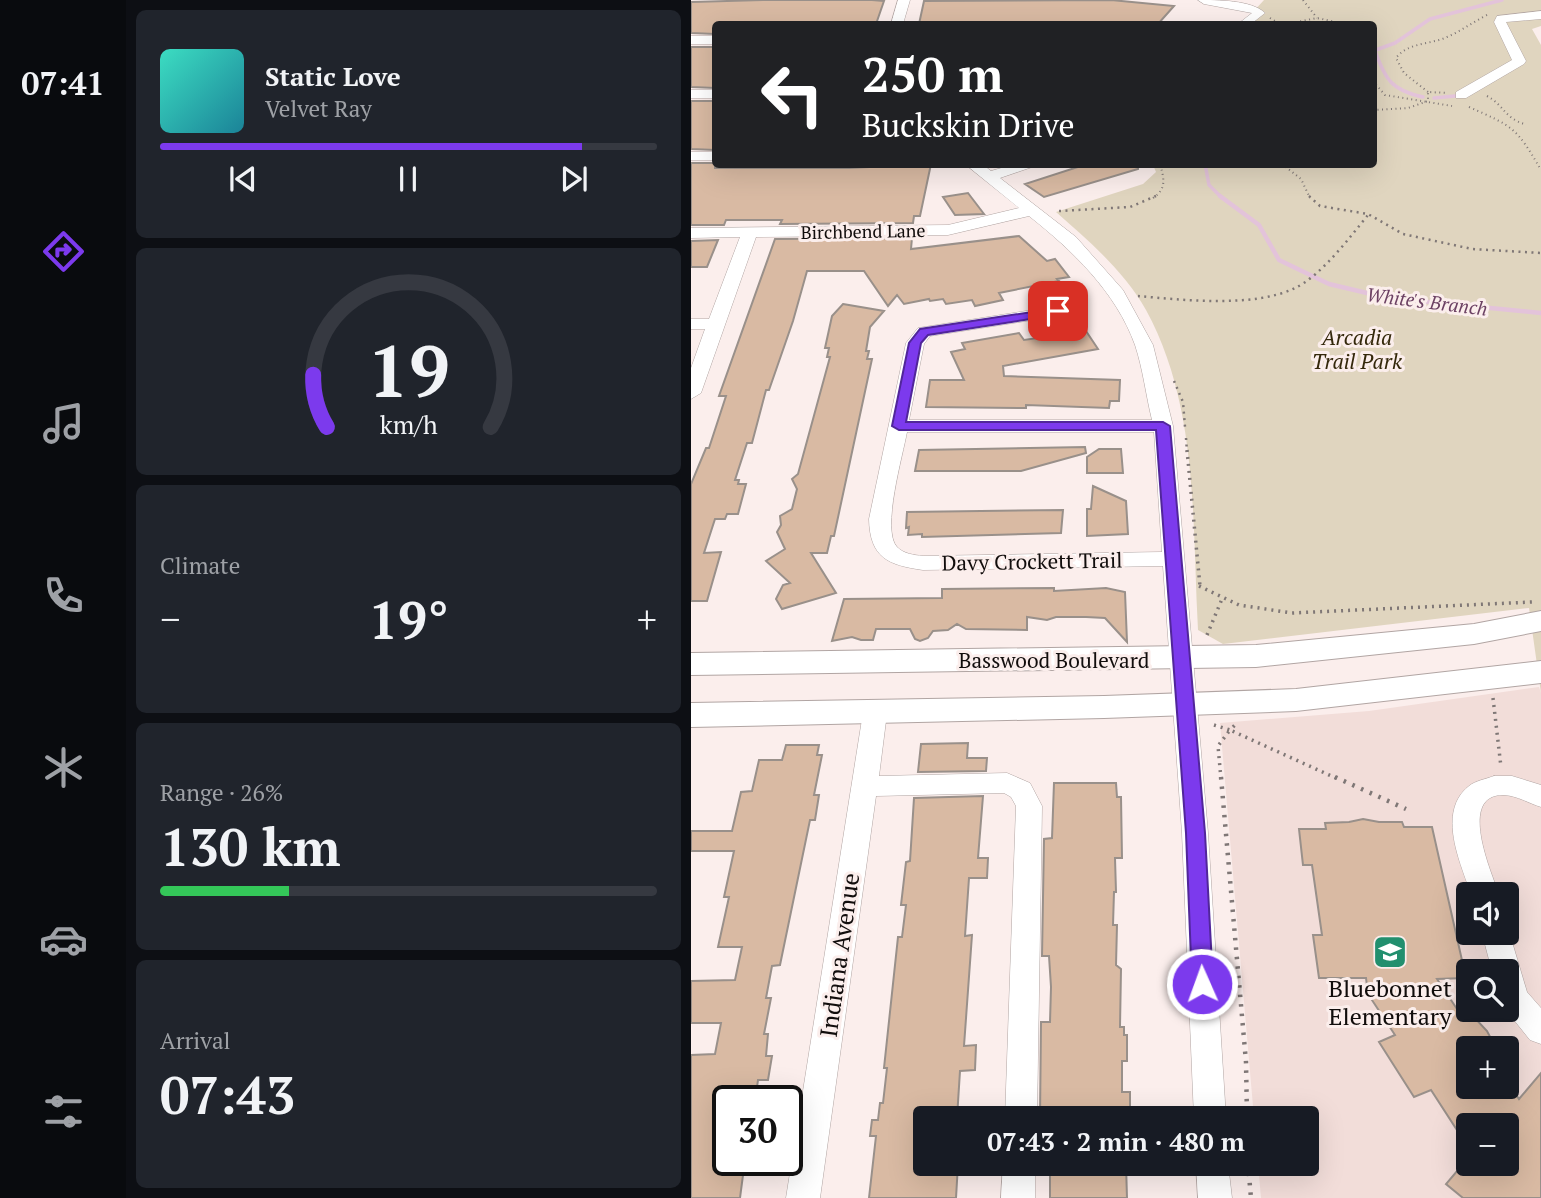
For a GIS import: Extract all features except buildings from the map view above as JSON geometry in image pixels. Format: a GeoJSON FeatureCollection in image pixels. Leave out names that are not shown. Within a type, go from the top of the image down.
{"type":"FeatureCollection","features":[{"type":"Feature","properties":{"kind":"main road","name":"Basswood Boulevard"},"geometry":{"type":"LineString","coordinates":[[691,664],[1193,649],[1325,651],[1474,634],[1541,621]]}},
{"type":"Feature","properties":{"kind":"main road"},"geometry":{"type":"LineString","coordinates":[[691,715],[875,713],[1310,698],[1541,671]]}},
{"type":"Feature","properties":{"kind":"street"},"geometry":{"type":"LineString","coordinates":[[898,21],[904,0]]}},
{"type":"Feature","properties":{"kind":"street"},"geometry":{"type":"LineString","coordinates":[[1204,0],[1257,12],[1247,21]]}},
{"type":"Feature","properties":{"kind":"street"},"geometry":{"type":"LineString","coordinates":[[1462,101],[1519,61],[1500,22],[1501,19],[1541,15]]}},
{"type":"Feature","properties":{"kind":"street"},"geometry":{"type":"LineString","coordinates":[[691,40],[712,40]]}},
{"type":"Feature","properties":{"kind":"street"},"geometry":{"type":"LineString","coordinates":[[691,94],[712,94]]}},
{"type":"Feature","properties":{"kind":"street"},"geometry":{"type":"LineString","coordinates":[[691,156],[712,156]]}},
{"type":"Feature","properties":{"kind":"street"},"geometry":{"type":"LineString","coordinates":[[980,171],[1003,168]]}},
{"type":"Feature","properties":{"kind":"street"},"geometry":{"type":"LineString","coordinates":[[980,171],[1070,240],[1119,296],[1144,345],[1163,426],[1174,565],[1193,649],[1186,704],[1209,1106]]}},
{"type":"Feature","properties":{"kind":"street","name":"Birchbend Lane"},"geometry":{"type":"LineString","coordinates":[[691,233],[948,230],[1037,213]]}},
{"type":"Feature","properties":{"kind":"street"},"geometry":{"type":"LineString","coordinates":[[691,393],[750,232]]}},
{"type":"Feature","properties":{"kind":"street"},"geometry":{"type":"LineString","coordinates":[[891,554],[880,538],[880,519],[915,343],[924,332],[1058,311]]}},
{"type":"Feature","properties":{"kind":"street"},"geometry":{"type":"LineString","coordinates":[[691,324],[715,324]]}},
{"type":"Feature","properties":{"kind":"street"},"geometry":{"type":"LineString","coordinates":[[899,426],[1163,426]]}},
{"type":"Feature","properties":{"kind":"street","name":"Davy Crockett Trail"},"geometry":{"type":"LineString","coordinates":[[891,554],[901,560],[923,563],[1174,565]]}},
{"type":"Feature","properties":{"kind":"street","name":"Indiana Avenue"},"geometry":{"type":"LineString","coordinates":[[803,1198],[875,713]]}},
{"type":"Feature","properties":{"kind":"street"},"geometry":{"type":"LineString","coordinates":[[864,786],[1007,783],[1021,790],[1029,806],[1021,1106]]}},
{"type":"Feature","properties":{"kind":"street"},"geometry":{"type":"LineString","coordinates":[[1481,882],[1466,831],[1466,807],[1476,792],[1495,786],[1516,787],[1541,797]]}},
{"type":"Feature","properties":{"kind":"street"},"geometry":{"type":"LineString","coordinates":[[1499,945],[1514,998],[1541,1031]]}},
{"type":"Feature","properties":{"kind":"street"},"geometry":{"type":"LineString","coordinates":[[1018,1198],[1019,1176]]}},
{"type":"Feature","properties":{"kind":"street"},"geometry":{"type":"LineString","coordinates":[[1213,1176],[1215,1198]]}},
{"type":"Feature","properties":{"kind":"path"},"geometry":{"type":"LineString","coordinates":[[1303,0],[1317,18]]}},
{"type":"Feature","properties":{"kind":"path"},"geometry":{"type":"LineString","coordinates":[[1498,13],[1485,15],[1444,38],[1412,46],[1396,58],[1404,74],[1428,92],[1462,101],[1464,105],[1506,123],[1520,134],[1541,170]]}},
{"type":"Feature","properties":{"kind":"path"},"geometry":{"type":"LineString","coordinates":[[1302,21],[1317,18],[1331,21]]}},
{"type":"Feature","properties":{"kind":"path"},"geometry":{"type":"LineString","coordinates":[[1377,86],[1385,95],[1426,103]]}},
{"type":"Feature","properties":{"kind":"path"},"geometry":{"type":"LineString","coordinates":[[1426,103],[1428,92]]}},
{"type":"Feature","properties":{"kind":"path"},"geometry":{"type":"LineString","coordinates":[[1484,94],[1496,101],[1512,121]]}},
{"type":"Feature","properties":{"kind":"path"},"geometry":{"type":"LineString","coordinates":[[1377,110],[1399,111],[1426,103],[1462,101]]}},
{"type":"Feature","properties":{"kind":"path"},"geometry":{"type":"LineString","coordinates":[[1506,123],[1512,121],[1525,124]]}},
{"type":"Feature","properties":{"kind":"path"},"geometry":{"type":"LineString","coordinates":[[1037,213],[1135,207],[1162,191],[1166,182],[1161,168]]}},
{"type":"Feature","properties":{"kind":"path"},"geometry":{"type":"LineString","coordinates":[[1287,168],[1301,179],[1311,199],[1320,206],[1368,214],[1403,234],[1434,243],[1472,249],[1541,253]]}},
{"type":"Feature","properties":{"kind":"path"},"geometry":{"type":"LineString","coordinates":[[1119,296],[1202,299],[1259,296],[1296,288],[1316,271],[1368,214]]}},
{"type":"Feature","properties":{"kind":"path"},"geometry":{"type":"LineString","coordinates":[[1174,565],[1222,599],[1245,608],[1309,614],[1525,601],[1541,603]]}},
{"type":"Feature","properties":{"kind":"path"},"geometry":{"type":"LineString","coordinates":[[1193,649],[1218,614],[1222,599]]}},
{"type":"Feature","properties":{"kind":"path"},"geometry":{"type":"LineString","coordinates":[[1492,692],[1503,786]]}},
{"type":"Feature","properties":{"kind":"path"},"geometry":{"type":"LineString","coordinates":[[1247,1106],[1246,1062],[1218,746],[1230,730],[1406,809]]}},
{"type":"Feature","properties":{"kind":"path"},"geometry":{"type":"LineString","coordinates":[[1249,1176],[1251,1198]]}},
{"type":"Feature","properties":{"kind":"shaded area","name":"Bluebonnet Elementary"},"geometry":{"type":"Polygon","coordinates":[[[1539,687],[1541,1198],[1261,1198],[1259,1176],[1319,1176],[1319,1106],[1253,1106],[1220,723],[1369,711],[1539,687]]]}},
{"type":"Feature","properties":{"kind":"green space","name":"Arcadia Trail Park"},"geometry":{"type":"Polygon","coordinates":[[[1264,0],[1541,0],[1541,26],[1532,29],[1541,45],[1541,693],[1529,608],[1223,644],[1198,630],[1190,466],[1176,386],[1163,347],[1146,310],[1127,282],[1105,257],[1056,212],[1143,184],[1156,172],[1154,168],[1377,168],[1377,21],[1245,21],[1264,0]]]}},
{"type":"Feature","properties":{"kind":"waterway","name":"White's Branch"},"geometry":{"type":"LineString","coordinates":[[1377,50],[1395,43],[1430,19],[1502,0]]}},
{"type":"Feature","properties":{"kind":"waterway"},"geometry":{"type":"LineString","coordinates":[[1377,56],[1391,82],[1404,91],[1423,97]]}},
{"type":"Feature","properties":{"kind":"waterway"},"geometry":{"type":"LineString","coordinates":[[1434,98],[1455,96]]}},
{"type":"Feature","properties":{"kind":"waterway","name":"White's Branch"},"geometry":{"type":"LineString","coordinates":[[1206,168],[1209,185],[1220,196]]}},
{"type":"Feature","properties":{"kind":"waterway","name":"White's Branch"},"geometry":{"type":"LineString","coordinates":[[1220,196],[1259,225],[1279,260],[1329,284],[1388,298],[1541,313]]}},
{"type":"Feature","properties":{"kind":"place","name":"Bluebonnet Elementary"},"geometry":{"type":"Point","coordinates":[1390,952]}},
{"type":"Feature","properties":{"kind":"route"},"geometry":{"type":"LineString","coordinates":[[1058,311],[924,332],[915,343],[899,426],[1163,426],[1186,704],[1202,984]]}}]}
